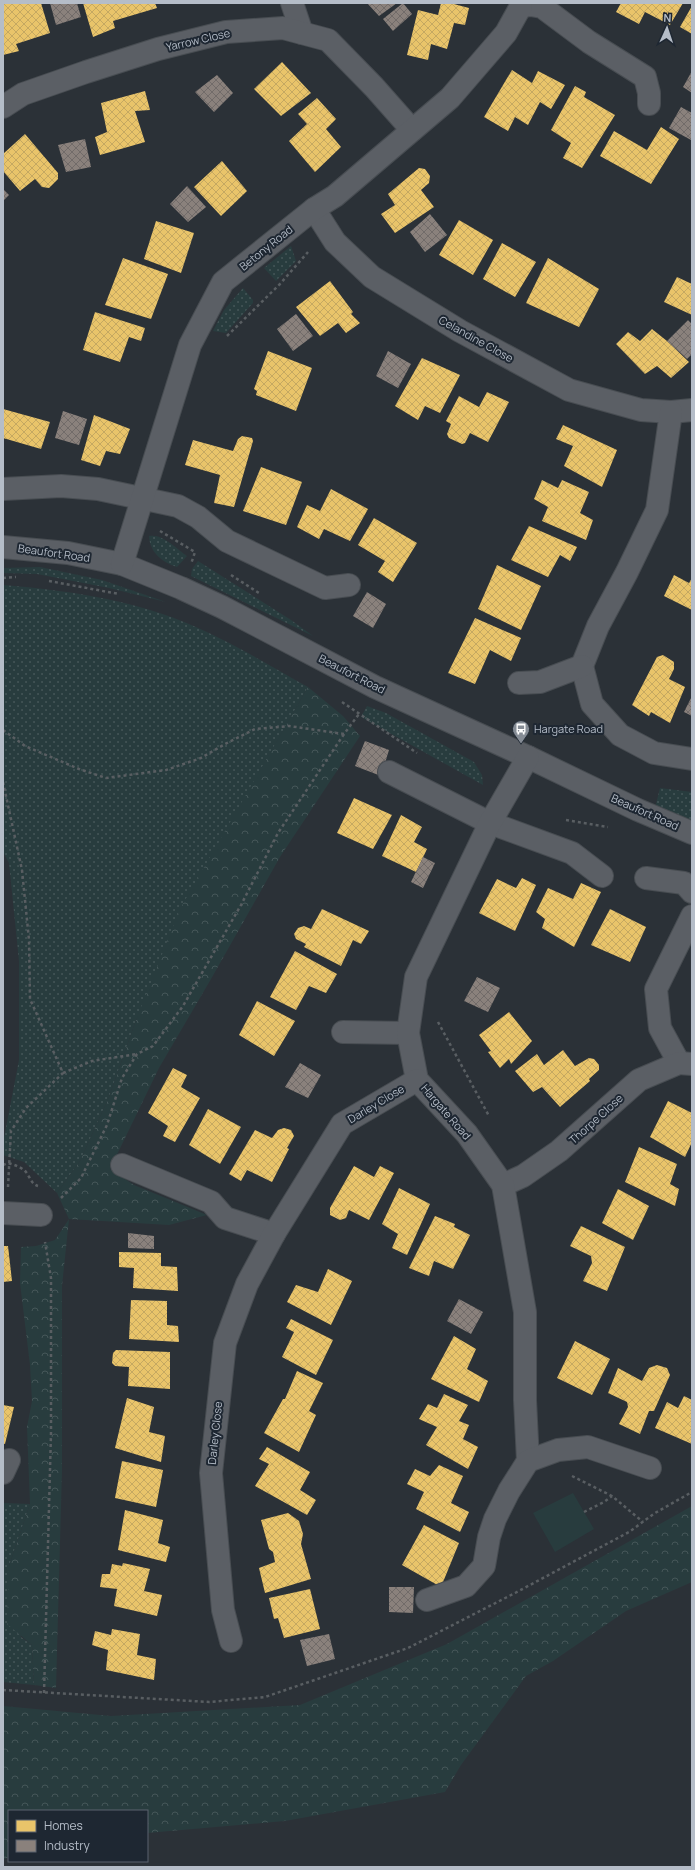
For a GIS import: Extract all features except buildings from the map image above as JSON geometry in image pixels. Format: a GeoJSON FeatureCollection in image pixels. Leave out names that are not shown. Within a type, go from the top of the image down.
{"type":"FeatureCollection","features":[{"type":"Feature","properties":{"kind":"street"},"geometry":{"type":"LineString","coordinates":[[292,3],[302,33]]}},
{"type":"Feature","properties":{"kind":"street"},"geometry":{"type":"LineString","coordinates":[[520,4],[542,7],[589,42],[645,77],[649,94],[649,104]]}},
{"type":"Feature","properties":{"kind":"street","name":"Betony Road"},"geometry":{"type":"LineString","coordinates":[[122,564],[190,345],[223,282],[314,209],[335,196],[450,98],[506,33],[520,4]]}},
{"type":"Feature","properties":{"kind":"street","name":"Yarrow Close"},"geometry":{"type":"LineString","coordinates":[[3,107],[23,94],[158,49],[226,32],[283,28],[328,40],[374,87],[412,130]]}},
{"type":"Feature","properties":{"kind":"street","name":"Celandine Close"},"geometry":{"type":"LineString","coordinates":[[314,209],[335,242],[372,277],[460,331],[569,390],[640,410],[681,411],[657,510],[627,572],[598,626],[582,666]]}},
{"type":"Feature","properties":{"kind":"street"},"geometry":{"type":"LineString","coordinates":[[3,489],[61,486],[98,489],[178,506],[198,518],[227,540],[325,588],[336,588],[350,585]]}},
{"type":"Feature","properties":{"kind":"street","name":"Beaufort Road"},"geometry":{"type":"LineString","coordinates":[[3,547],[68,553],[122,564],[222,607],[375,687],[528,757],[631,807],[692,833]]}},
{"type":"Feature","properties":{"kind":"street"},"geometry":{"type":"LineString","coordinates":[[519,683],[540,682],[582,666],[592,704],[620,736],[654,753],[692,759]]}},
{"type":"Feature","properties":{"kind":"street","name":"Hargate Road"},"geometry":{"type":"LineString","coordinates":[[528,757],[490,824],[416,976],[408,1032],[417,1080],[466,1134],[503,1185],[526,1312],[525,1400],[528,1461]]}},
{"type":"Feature","properties":{"kind":"street"},"geometry":{"type":"LineString","coordinates":[[388,772],[490,824],[572,853],[602,876]]}},
{"type":"Feature","properties":{"kind":"street"},"geometry":{"type":"LineString","coordinates":[[646,878],[684,883],[692,892]]}},
{"type":"Feature","properties":{"kind":"street"},"geometry":{"type":"LineString","coordinates":[[686,1064],[660,1028],[656,989],[692,916]]}},
{"type":"Feature","properties":{"kind":"street"},"geometry":{"type":"LineString","coordinates":[[343,1032],[408,1032]]}},
{"type":"Feature","properties":{"kind":"street","name":"Thorpe Close"},"geometry":{"type":"LineString","coordinates":[[503,1185],[523,1176],[559,1151],[639,1080],[686,1064]]}},
{"type":"Feature","properties":{"kind":"street","name":"Darley Close"},"geometry":{"type":"LineString","coordinates":[[231,1641],[223,1610],[211,1473],[225,1343],[247,1284],[274,1234],[342,1124],[417,1080]]}},
{"type":"Feature","properties":{"kind":"street"},"geometry":{"type":"LineString","coordinates":[[122,1165],[212,1202],[225,1218],[274,1234]]}},
{"type":"Feature","properties":{"kind":"street"},"geometry":{"type":"LineString","coordinates":[[5,1213],[41,1215]]}},
{"type":"Feature","properties":{"kind":"street"},"geometry":{"type":"LineString","coordinates":[[428,1600],[466,1586],[484,1566],[489,1537],[495,1519],[509,1491],[528,1461],[558,1450],[588,1447],[650,1468]]}},
{"type":"Feature","properties":{"kind":"path"},"geometry":{"type":"LineString","coordinates":[[222,341],[280,284],[311,248],[329,233]]}},
{"type":"Feature","properties":{"kind":"path"},"geometry":{"type":"LineString","coordinates":[[3,578],[24,577]]}},
{"type":"Feature","properties":{"kind":"path"},"geometry":{"type":"LineString","coordinates":[[45,580],[120,594]]}},
{"type":"Feature","properties":{"kind":"path"},"geometry":{"type":"LineString","coordinates":[[3,730],[25,746],[79,769],[106,778],[166,770],[201,758],[255,729],[289,726],[325,730],[344,734],[359,715],[375,687]]}},
{"type":"Feature","properties":{"kind":"path"},"geometry":{"type":"LineString","coordinates":[[340,702],[359,715]]}},
{"type":"Feature","properties":{"kind":"path"},"geometry":{"type":"LineString","coordinates":[[3,782],[22,870],[29,940],[30,999],[62,1073]]}},
{"type":"Feature","properties":{"kind":"path"},"geometry":{"type":"LineString","coordinates":[[436,1019],[493,1122]]}},
{"type":"Feature","properties":{"kind":"path"},"geometry":{"type":"LineString","coordinates":[[5,1213],[11,1131],[26,1108],[62,1073],[92,1061],[137,1054]]}},
{"type":"Feature","properties":{"kind":"path"},"geometry":{"type":"LineString","coordinates":[[3,1165],[8,1163],[18,1166],[26,1173],[35,1185],[44,1188]]}},
{"type":"Feature","properties":{"kind":"path"},"geometry":{"type":"LineString","coordinates":[[570,1476],[612,1496],[643,1522]]}},
{"type":"Feature","properties":{"kind":"path"},"geometry":{"type":"LineString","coordinates":[[3,1690],[209,1702],[265,1697],[408,1648],[515,1594],[629,1532],[655,1513],[692,1492]]}},
{"type":"Feature","properties":{"kind":"path"},"geometry":{"type":"LineString","coordinates":[[584,1512],[604,1502],[612,1496]]}},
{"type":"Feature","properties":{"kind":"green space"},"geometry":{"type":"Polygon","coordinates":[[[291,246],[296,261],[276,281],[264,268],[291,246]]]}},
{"type":"Feature","properties":{"kind":"green space"},"geometry":{"type":"Polygon","coordinates":[[[243,288],[253,300],[253,303],[226,333],[213,331],[224,310],[243,288]]]}},
{"type":"Feature","properties":{"kind":"green space"},"geometry":{"type":"Polygon","coordinates":[[[149,536],[164,539],[187,556],[177,567],[166,562],[154,552],[149,536]]]}},
{"type":"Feature","properties":{"kind":"green space"},"geometry":{"type":"Polygon","coordinates":[[[198,561],[291,620],[313,636],[191,576],[192,569],[198,561]]]}},
{"type":"Feature","properties":{"kind":"green space"},"geometry":{"type":"Polygon","coordinates":[[[40,567],[102,580],[166,602],[109,588],[37,574],[3,573],[3,568],[40,567]]]}},
{"type":"Feature","properties":{"kind":"green space"},"geometry":{"type":"Polygon","coordinates":[[[3,585],[95,597],[141,607],[163,614],[216,636],[308,687],[260,771],[136,1020],[109,1097],[80,1161],[57,1193],[24,1162],[3,1155],[3,1143],[19,1060],[19,961],[9,863],[3,852],[3,585]]]}},
{"type":"Feature","properties":{"kind":"green space"},"geometry":{"type":"Polygon","coordinates":[[[308,687],[343,716],[360,736],[280,857],[159,1068],[110,1169],[134,1185],[207,1215],[169,1225],[69,1219],[57,1193],[80,1161],[109,1097],[136,1020],[180,909],[308,687]]]}},
{"type":"Feature","properties":{"kind":"green space"},"geometry":{"type":"Polygon","coordinates":[[[367,706],[386,713],[474,762],[482,775],[483,785],[361,717],[367,706]]]}},
{"type":"Feature","properties":{"kind":"green space"},"geometry":{"type":"Polygon","coordinates":[[[660,788],[692,792],[692,820],[655,808],[660,788]]]}},
{"type":"Feature","properties":{"kind":"green space"},"geometry":{"type":"Polygon","coordinates":[[[69,1219],[62,1286],[62,1470],[56,1688],[34,1685],[32,1645],[7,1624],[9,1566],[30,1504],[27,1427],[32,1401],[30,1365],[20,1283],[21,1247],[36,1246],[55,1240],[69,1219]]]}},
{"type":"Feature","properties":{"kind":"green space"},"geometry":{"type":"Polygon","coordinates":[[[573,1493],[594,1529],[555,1552],[533,1513],[573,1493]]]}},
{"type":"Feature","properties":{"kind":"green space"},"geometry":{"type":"Polygon","coordinates":[[[3,1503],[30,1504],[9,1566],[21,1637],[32,1645],[34,1685],[3,1682],[3,1503]]]}},
{"type":"Feature","properties":{"kind":"green space"},"geometry":{"type":"Polygon","coordinates":[[[692,1506],[692,1582],[626,1611],[553,1661],[526,1676],[461,1765],[445,1792],[285,1821],[148,1833],[148,1810],[8,1810],[8,1858],[3,1860],[3,1706],[111,1716],[300,1705],[447,1644],[692,1506]]]}},
{"type":"Feature","properties":{"kind":"place","name":"Hargate Road"},"geometry":{"type":"Point","coordinates":[521,744]}}]}
